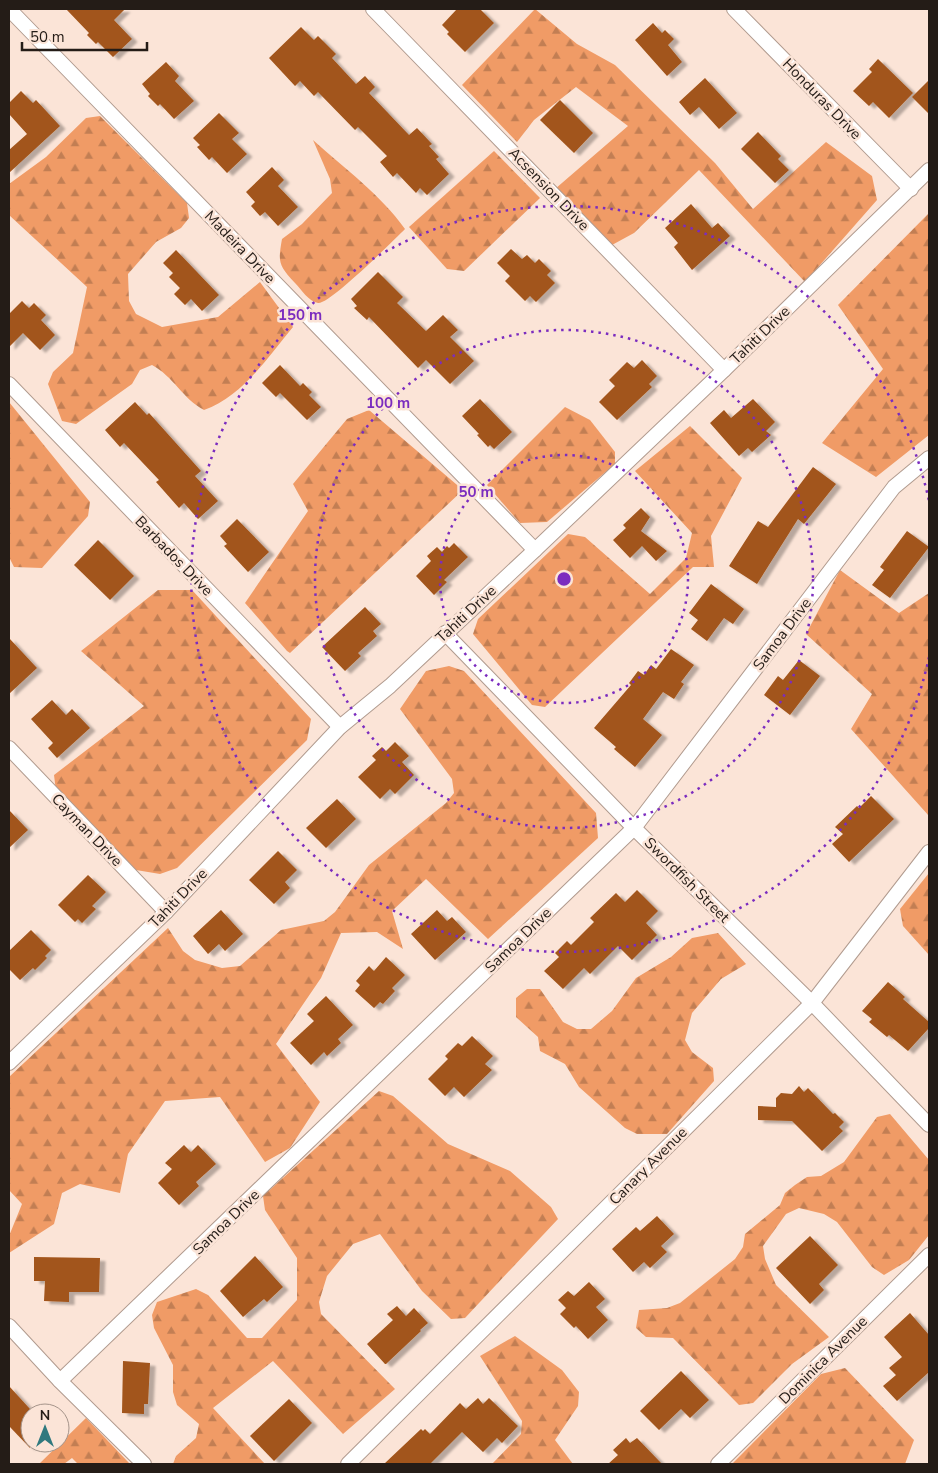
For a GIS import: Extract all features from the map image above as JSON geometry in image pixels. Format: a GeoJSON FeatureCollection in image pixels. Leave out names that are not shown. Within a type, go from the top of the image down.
{"type":"FeatureCollection","features":[{"type":"Feature","properties":{"kind":"street","name":"Madeira Drive"},"geometry":{"type":"LineString","coordinates":[[9,9],[535,550]]}},
{"type":"Feature","properties":{"kind":"street","name":"Acsension Drive"},"geometry":{"type":"LineString","coordinates":[[373,9],[724,370]]}},
{"type":"Feature","properties":{"kind":"street","name":"Honduras Drive"},"geometry":{"type":"LineString","coordinates":[[734,9],[910,189]]}},
{"type":"Feature","properties":{"kind":"street","name":"Tahiti Drive"},"geometry":{"type":"LineString","coordinates":[[9,1064],[166,912],[340,727],[390,686],[535,550],[724,370],[929,170]]}},
{"type":"Feature","properties":{"kind":"street","name":"Barbados Drive"},"geometry":{"type":"LineString","coordinates":[[9,384],[340,727]]}},
{"type":"Feature","properties":{"kind":"street","name":"Samoa Drive"},"geometry":{"type":"LineString","coordinates":[[60,1381],[634,828],[894,487],[929,458]]}},
{"type":"Feature","properties":{"kind":"street","name":"Swordfish Street"},"geometry":{"type":"LineString","coordinates":[[445,633],[634,828],[812,1003],[929,1125]]}},
{"type":"Feature","properties":{"kind":"street","name":"Cayman Drive"},"geometry":{"type":"LineString","coordinates":[[9,748],[166,912]]}},
{"type":"Feature","properties":{"kind":"street","name":"Canary Avenue"},"geometry":{"type":"LineString","coordinates":[[348,1464],[812,1003],[929,852]]}},
{"type":"Feature","properties":{"kind":"street","name":"Dominica Avenue"},"geometry":{"type":"LineString","coordinates":[[718,1464],[929,1255]]}},
{"type":"Feature","properties":{"kind":"street"},"geometry":{"type":"LineString","coordinates":[[9,1326],[60,1381],[144,1464]]}},
{"type":"Feature","properties":{"kind":"green space"},"geometry":{"type":"Polygon","coordinates":[[[535,9],[577,44],[615,65],[715,163],[753,209],[826,142],[872,176],[877,200],[805,282],[699,170],[634,233],[612,245],[555,189],[628,126],[576,87],[534,120],[517,142],[462,85],[535,9]]]}},
{"type":"Feature","properties":{"kind":"green space"},"geometry":{"type":"Polygon","coordinates":[[[100,116],[187,203],[189,218],[181,228],[156,242],[128,274],[129,301],[136,314],[162,327],[218,317],[260,282],[293,327],[264,363],[242,386],[218,404],[204,410],[190,400],[166,375],[152,365],[140,370],[132,384],[76,424],[62,421],[48,384],[53,372],[73,353],[87,287],[9,215],[9,184],[46,157],[86,118],[100,116]]]}},
{"type":"Feature","properties":{"kind":"green space"},"geometry":{"type":"Polygon","coordinates":[[[313,140],[374,193],[405,229],[347,284],[335,294],[318,303],[308,298],[289,277],[282,267],[280,258],[282,239],[302,224],[332,193],[330,179],[313,140]]]}},
{"type":"Feature","properties":{"kind":"green space"},"geometry":{"type":"Polygon","coordinates":[[[494,151],[540,198],[464,271],[447,269],[409,227],[494,151]]]}},
{"type":"Feature","properties":{"kind":"green space"},"geometry":{"type":"Polygon","coordinates":[[[929,213],[929,435],[876,477],[822,443],[883,369],[838,305],[929,213]]]}},
{"type":"Feature","properties":{"kind":"green space"},"geometry":{"type":"Polygon","coordinates":[[[9,402],[90,502],[88,516],[42,568],[14,567],[9,557],[9,402]]]}},
{"type":"Feature","properties":{"kind":"green space"},"geometry":{"type":"Polygon","coordinates":[[[565,407],[590,420],[615,452],[615,464],[547,522],[520,523],[487,485],[565,407]]]}},
{"type":"Feature","properties":{"kind":"green space"},"geometry":{"type":"Polygon","coordinates":[[[369,410],[463,490],[290,653],[245,603],[308,511],[293,484],[347,419],[369,410]]]}},
{"type":"Feature","properties":{"kind":"green space"},"geometry":{"type":"Polygon","coordinates":[[[690,426],[742,478],[711,536],[714,567],[693,567],[545,707],[532,705],[473,634],[478,619],[568,534],[585,537],[650,594],[686,558],[692,533],[635,471],[690,426]]]}},
{"type":"Feature","properties":{"kind":"green space"},"geometry":{"type":"Polygon","coordinates":[[[840,570],[899,613],[929,593],[929,816],[851,729],[872,694],[806,634],[840,570]]]}},
{"type":"Feature","properties":{"kind":"green space"},"geometry":{"type":"Polygon","coordinates":[[[158,590],[192,590],[311,719],[307,740],[177,868],[160,874],[136,870],[56,791],[54,775],[144,706],[81,651],[158,590]]]}},
{"type":"Feature","properties":{"kind":"green space"},"geometry":{"type":"Polygon","coordinates":[[[449,666],[464,671],[596,813],[598,838],[488,939],[426,879],[392,911],[403,949],[377,932],[341,933],[321,978],[276,1044],[320,1102],[290,1148],[265,1162],[220,1097],[165,1101],[128,1154],[120,1193],[80,1184],[62,1193],[54,1224],[9,1253],[9,1236],[22,1204],[9,1190],[9,1077],[168,928],[183,951],[195,960],[222,968],[240,966],[281,930],[324,921],[335,912],[369,865],[446,803],[454,793],[452,779],[400,709],[426,671],[449,666]]]}},
{"type":"Feature","properties":{"kind":"green space"},"geometry":{"type":"Polygon","coordinates":[[[929,873],[929,955],[903,926],[900,909],[929,873]]]}},
{"type":"Feature","properties":{"kind":"green space"},"geometry":{"type":"Polygon","coordinates":[[[718,933],[746,964],[721,979],[692,1013],[685,1040],[692,1052],[713,1068],[714,1081],[667,1134],[637,1134],[625,1128],[579,1087],[565,1064],[540,1051],[538,1037],[516,1017],[516,998],[527,989],[540,989],[563,1022],[577,1029],[591,1029],[612,1011],[636,978],[671,957],[692,938],[718,933]]]}},
{"type":"Feature","properties":{"kind":"green space"},"geometry":{"type":"Polygon","coordinates":[[[379,1091],[393,1096],[448,1144],[510,1171],[551,1207],[558,1219],[465,1318],[451,1319],[422,1291],[380,1234],[353,1244],[327,1276],[319,1302],[321,1314],[395,1389],[343,1434],[273,1361],[213,1408],[265,1464],[173,1464],[176,1456],[196,1438],[199,1424],[177,1405],[173,1392],[173,1365],[154,1328],[152,1315],[157,1302],[196,1289],[208,1295],[247,1338],[262,1338],[297,1300],[297,1258],[265,1210],[263,1196],[379,1091]]]}},
{"type":"Feature","properties":{"kind":"green space"},"geometry":{"type":"Polygon","coordinates":[[[890,1114],[929,1160],[929,1235],[909,1260],[884,1275],[872,1267],[837,1222],[824,1214],[799,1208],[786,1214],[763,1246],[765,1259],[776,1285],[829,1337],[792,1364],[753,1403],[739,1405],[673,1338],[646,1337],[636,1328],[639,1310],[667,1308],[680,1303],[735,1259],[743,1247],[745,1234],[780,1205],[785,1193],[807,1177],[821,1176],[844,1162],[877,1117],[890,1114]]]}},
{"type":"Feature","properties":{"kind":"green space"},"geometry":{"type":"Polygon","coordinates":[[[515,1336],[562,1370],[579,1392],[578,1406],[555,1440],[573,1464],[492,1464],[521,1434],[522,1421],[480,1356],[515,1336]]]}},
{"type":"Feature","properties":{"kind":"green space"},"geometry":{"type":"Polygon","coordinates":[[[845,1368],[914,1440],[905,1464],[732,1464],[821,1374],[845,1368]]]}},
{"type":"Feature","properties":{"kind":"green space"},"geometry":{"type":"Polygon","coordinates":[[[86,1418],[130,1464],[78,1464],[72,1458],[64,1464],[39,1464],[50,1453],[70,1453],[70,1434],[86,1418]]]}},
{"type":"Feature","properties":{"kind":"building"},"geometry":{"type":"Polygon","coordinates":[[[66,9],[125,9],[114,20],[132,39],[113,57],[98,42],[96,44],[87,35],[89,33],[66,9]]]}},
{"type":"Feature","properties":{"kind":"building"},"geometry":{"type":"Polygon","coordinates":[[[457,9],[480,9],[494,23],[465,52],[447,34],[449,32],[442,25],[457,9]]]}},
{"type":"Feature","properties":{"kind":"building"},"geometry":{"type":"Polygon","coordinates":[[[653,23],[662,33],[665,30],[674,39],[668,45],[682,62],[667,76],[635,40],[653,23]]]}},
{"type":"Feature","properties":{"kind":"building"},"geometry":{"type":"Polygon","coordinates":[[[301,27],[314,40],[318,36],[336,54],[332,58],[356,84],[365,76],[375,87],[369,93],[409,135],[417,128],[432,144],[429,146],[439,157],[436,159],[449,174],[427,195],[420,188],[416,193],[397,173],[393,177],[380,162],[387,156],[358,127],[355,130],[318,92],[314,96],[300,81],[295,86],[269,58],[301,27]]]}},
{"type":"Feature","properties":{"kind":"building"},"geometry":{"type":"Polygon","coordinates":[[[878,59],[913,93],[889,118],[873,102],[869,106],[853,91],[872,72],[869,69],[878,59]]]}},
{"type":"Feature","properties":{"kind":"building"},"geometry":{"type":"Polygon","coordinates":[[[166,62],[179,76],[175,81],[194,101],[174,119],[160,104],[158,106],[148,96],[150,94],[142,84],[166,62]]]}},
{"type":"Feature","properties":{"kind":"building"},"geometry":{"type":"Polygon","coordinates":[[[705,78],[737,113],[719,129],[699,107],[690,115],[679,102],[705,78]]]}},
{"type":"Feature","properties":{"kind":"building"},"geometry":{"type":"Polygon","coordinates":[[[929,80],[929,114],[912,97],[929,80]]]}},
{"type":"Feature","properties":{"kind":"building"},"geometry":{"type":"Polygon","coordinates":[[[21,91],[33,103],[36,100],[60,126],[9,173],[9,150],[27,134],[9,114],[9,103],[21,91]]]}},
{"type":"Feature","properties":{"kind":"building"},"geometry":{"type":"Polygon","coordinates":[[[560,100],[593,133],[574,153],[540,120],[560,100]]]}},
{"type":"Feature","properties":{"kind":"building"},"geometry":{"type":"Polygon","coordinates":[[[219,113],[239,133],[232,139],[247,154],[227,173],[212,157],[209,160],[197,147],[200,145],[193,138],[219,113]]]}},
{"type":"Feature","properties":{"kind":"building"},"geometry":{"type":"Polygon","coordinates":[[[758,132],[781,156],[778,159],[789,170],[775,183],[741,149],[758,132]]]}},
{"type":"Feature","properties":{"kind":"building"},"geometry":{"type":"Polygon","coordinates":[[[272,167],[284,180],[278,186],[298,207],[278,226],[265,212],[260,216],[251,206],[255,202],[246,192],[272,167]]]}},
{"type":"Feature","properties":{"kind":"building"},"geometry":{"type":"Polygon","coordinates":[[[691,204],[712,228],[718,223],[730,236],[692,270],[674,247],[678,243],[665,228],[691,204]]]}},
{"type":"Feature","properties":{"kind":"building"},"geometry":{"type":"Polygon","coordinates":[[[511,249],[522,259],[527,255],[535,263],[539,259],[551,271],[547,275],[555,283],[536,302],[530,296],[525,301],[505,281],[510,276],[497,263],[511,249]]]}},
{"type":"Feature","properties":{"kind":"building"},"geometry":{"type":"Polygon","coordinates":[[[176,250],[219,295],[202,311],[191,299],[185,305],[174,294],[180,288],[169,277],[173,273],[163,263],[176,250]]]}},
{"type":"Feature","properties":{"kind":"building"},"geometry":{"type":"Polygon","coordinates":[[[378,272],[403,297],[397,303],[426,331],[443,315],[458,330],[450,337],[474,361],[450,384],[426,360],[418,368],[369,317],[367,320],[354,308],[357,306],[351,299],[378,272]]]}},
{"type":"Feature","properties":{"kind":"building"},"geometry":{"type":"Polygon","coordinates":[[[22,301],[29,308],[34,303],[46,315],[41,320],[55,335],[40,350],[23,333],[9,347],[9,314],[22,301]]]}},
{"type":"Feature","properties":{"kind":"building"},"geometry":{"type":"Polygon","coordinates":[[[642,360],[657,376],[649,384],[652,387],[617,420],[599,402],[615,386],[609,380],[627,362],[634,368],[642,360]]]}},
{"type":"Feature","properties":{"kind":"building"},"geometry":{"type":"Polygon","coordinates":[[[280,365],[300,386],[303,383],[312,392],[309,395],[321,407],[307,420],[280,393],[276,397],[262,383],[280,365]]]}},
{"type":"Feature","properties":{"kind":"building"},"geometry":{"type":"Polygon","coordinates":[[[480,399],[512,432],[494,449],[490,445],[488,447],[462,416],[480,399]]]}},
{"type":"Feature","properties":{"kind":"building"},"geometry":{"type":"Polygon","coordinates":[[[753,399],[775,422],[766,431],[771,435],[752,452],[748,448],[739,456],[710,423],[724,410],[731,418],[753,399]]]}},
{"type":"Feature","properties":{"kind":"building"},"geometry":{"type":"Polygon","coordinates":[[[135,402],[147,415],[149,413],[201,471],[195,476],[218,501],[198,519],[184,503],[179,508],[156,482],[159,480],[124,443],[120,447],[105,430],[135,402]]]}},
{"type":"Feature","properties":{"kind":"building"},"geometry":{"type":"Polygon","coordinates":[[[813,467],[836,484],[804,524],[798,519],[757,584],[729,566],[758,521],[768,527],[813,467]]]}},
{"type":"Feature","properties":{"kind":"building"},"geometry":{"type":"Polygon","coordinates":[[[641,508],[650,517],[641,531],[667,551],[656,561],[642,546],[630,558],[613,540],[626,528],[623,525],[641,508]]]}},
{"type":"Feature","properties":{"kind":"building"},"geometry":{"type":"Polygon","coordinates":[[[237,519],[269,552],[248,572],[224,546],[227,544],[220,536],[237,519]]]}},
{"type":"Feature","properties":{"kind":"building"},"geometry":{"type":"Polygon","coordinates":[[[907,531],[929,547],[890,598],[872,585],[884,570],[880,567],[907,531]]]}},
{"type":"Feature","properties":{"kind":"building"},"geometry":{"type":"Polygon","coordinates":[[[98,540],[134,576],[110,600],[74,565],[98,540]]]}},
{"type":"Feature","properties":{"kind":"building"},"geometry":{"type":"Polygon","coordinates":[[[454,543],[468,557],[444,580],[447,582],[434,595],[416,576],[431,561],[427,556],[437,547],[442,552],[447,546],[449,548],[454,543]]]}},
{"type":"Feature","properties":{"kind":"building"},"geometry":{"type":"Polygon","coordinates":[[[711,584],[744,609],[733,624],[724,618],[707,641],[691,629],[698,620],[689,613],[711,584]]]}},
{"type":"Feature","properties":{"kind":"building"},"geometry":{"type":"Polygon","coordinates":[[[365,607],[381,624],[373,631],[377,636],[358,653],[361,656],[345,671],[322,647],[365,607]]]}},
{"type":"Feature","properties":{"kind":"building"},"geometry":{"type":"Polygon","coordinates":[[[9,638],[37,668],[9,694],[9,638]]]}},
{"type":"Feature","properties":{"kind":"building"},"geometry":{"type":"Polygon","coordinates":[[[671,649],[694,665],[681,682],[684,684],[674,699],[663,692],[643,719],[662,735],[635,767],[594,728],[631,685],[629,683],[638,671],[644,675],[651,665],[656,669],[671,649]]]}},
{"type":"Feature","properties":{"kind":"building"},"geometry":{"type":"Polygon","coordinates":[[[799,660],[820,676],[790,715],[764,695],[778,676],[783,680],[799,660]]]}},
{"type":"Feature","properties":{"kind":"building"},"geometry":{"type":"Polygon","coordinates":[[[52,700],[66,715],[72,709],[90,728],[57,758],[48,748],[53,743],[31,719],[52,700]]]}},
{"type":"Feature","properties":{"kind":"building"},"geometry":{"type":"Polygon","coordinates":[[[395,742],[409,756],[402,762],[414,775],[395,794],[390,789],[380,799],[358,777],[376,760],[372,756],[382,747],[386,751],[395,742]]]}},
{"type":"Feature","properties":{"kind":"building"},"geometry":{"type":"Polygon","coordinates":[[[871,796],[894,819],[849,862],[832,844],[843,834],[835,827],[857,806],[859,808],[871,796]]]}},
{"type":"Feature","properties":{"kind":"building"},"geometry":{"type":"Polygon","coordinates":[[[337,799],[356,819],[326,848],[306,828],[337,799]]]}},
{"type":"Feature","properties":{"kind":"building"},"geometry":{"type":"Polygon","coordinates":[[[9,810],[28,830],[9,848],[9,810]]]}},
{"type":"Feature","properties":{"kind":"building"},"geometry":{"type":"Polygon","coordinates":[[[278,851],[297,870],[285,882],[290,888],[274,904],[249,880],[278,851]]]}},
{"type":"Feature","properties":{"kind":"building"},"geometry":{"type":"Polygon","coordinates":[[[88,875],[106,892],[92,906],[96,909],[82,923],[78,919],[75,922],[58,905],[88,875]]]}},
{"type":"Feature","properties":{"kind":"building"},"geometry":{"type":"Polygon","coordinates":[[[637,890],[658,911],[646,923],[657,935],[632,960],[618,946],[590,974],[584,968],[563,989],[544,971],[559,957],[555,953],[567,941],[571,945],[594,922],[590,918],[616,893],[625,902],[637,890]]]}},
{"type":"Feature","properties":{"kind":"building"},"geometry":{"type":"Polygon","coordinates":[[[221,910],[243,934],[225,951],[219,944],[208,954],[193,936],[221,910]]]}},
{"type":"Feature","properties":{"kind":"building"},"geometry":{"type":"Polygon","coordinates":[[[437,910],[447,921],[452,917],[466,932],[435,960],[411,934],[437,910]]]}},
{"type":"Feature","properties":{"kind":"building"},"geometry":{"type":"Polygon","coordinates":[[[31,930],[51,950],[45,956],[47,958],[35,970],[33,968],[20,980],[9,969],[9,951],[31,930]]]}},
{"type":"Feature","properties":{"kind":"building"},"geometry":{"type":"Polygon","coordinates":[[[386,957],[405,975],[392,988],[395,991],[383,1004],[380,1002],[374,1008],[355,991],[360,985],[356,981],[369,966],[374,971],[386,957]]]}},
{"type":"Feature","properties":{"kind":"building"},"geometry":{"type":"Polygon","coordinates":[[[888,982],[905,997],[903,999],[929,1022],[929,1028],[908,1051],[889,1035],[887,1037],[869,1022],[872,1019],[862,1011],[888,982]]]}},
{"type":"Feature","properties":{"kind":"building"},"geometry":{"type":"Polygon","coordinates":[[[326,996],[353,1025],[338,1039],[341,1043],[327,1056],[324,1052],[311,1065],[290,1043],[314,1021],[307,1014],[326,996]]]}},
{"type":"Feature","properties":{"kind":"building"},"geometry":{"type":"Polygon","coordinates":[[[472,1036],[493,1056],[485,1064],[492,1070],[464,1097],[454,1087],[445,1096],[428,1079],[448,1059],[445,1056],[458,1043],[462,1046],[472,1036]]]}},
{"type":"Feature","properties":{"kind":"building"},"geometry":{"type":"Polygon","coordinates":[[[799,1086],[804,1092],[808,1088],[833,1114],[835,1113],[844,1122],[839,1127],[843,1131],[822,1151],[792,1121],[758,1120],[758,1106],[776,1107],[776,1098],[781,1093],[792,1094],[799,1086]]]}},
{"type":"Feature","properties":{"kind":"building"},"geometry":{"type":"Polygon","coordinates":[[[184,1145],[191,1152],[198,1145],[216,1164],[196,1182],[199,1186],[179,1205],[158,1183],[172,1169],[165,1163],[184,1145]]]}},
{"type":"Feature","properties":{"kind":"building"},"geometry":{"type":"Polygon","coordinates":[[[657,1216],[674,1234],[661,1246],[667,1252],[650,1268],[644,1262],[633,1272],[612,1249],[636,1227],[640,1231],[657,1216]]]}},
{"type":"Feature","properties":{"kind":"building"},"geometry":{"type":"Polygon","coordinates":[[[810,1236],[838,1265],[819,1284],[824,1290],[810,1304],[776,1268],[810,1236]]]}},
{"type":"Feature","properties":{"kind":"building"},"geometry":{"type":"Polygon","coordinates":[[[255,1256],[283,1287],[267,1302],[264,1299],[243,1317],[220,1291],[255,1256]]]}},
{"type":"Feature","properties":{"kind":"building"},"geometry":{"type":"Polygon","coordinates":[[[34,1257],[100,1258],[99,1292],[69,1292],[69,1302],[44,1301],[45,1281],[34,1281],[34,1257]]]}},
{"type":"Feature","properties":{"kind":"building"},"geometry":{"type":"Polygon","coordinates":[[[589,1282],[605,1299],[596,1307],[608,1320],[588,1339],[576,1326],[574,1328],[560,1314],[566,1308],[558,1300],[568,1291],[574,1296],[589,1282]]]}},
{"type":"Feature","properties":{"kind":"building"},"geometry":{"type":"Polygon","coordinates":[[[397,1306],[406,1316],[414,1308],[428,1323],[385,1364],[367,1344],[393,1320],[387,1314],[397,1306]]]}},
{"type":"Feature","properties":{"kind":"building"},"geometry":{"type":"Polygon","coordinates":[[[910,1313],[929,1335],[929,1372],[897,1401],[883,1386],[896,1375],[889,1368],[902,1357],[884,1337],[910,1313]]]}},
{"type":"Feature","properties":{"kind":"building"},"geometry":{"type":"Polygon","coordinates":[[[123,1361],[150,1363],[148,1404],[144,1404],[144,1414],[122,1413],[123,1361]]]}},
{"type":"Feature","properties":{"kind":"building"},"geometry":{"type":"Polygon","coordinates":[[[681,1371],[709,1400],[690,1418],[681,1409],[659,1430],[640,1411],[681,1371]]]}},
{"type":"Feature","properties":{"kind":"building"},"geometry":{"type":"Polygon","coordinates":[[[9,1386],[25,1403],[20,1403],[20,1438],[9,1426],[9,1386]]]}},
{"type":"Feature","properties":{"kind":"building"},"geometry":{"type":"Polygon","coordinates":[[[478,1398],[483,1404],[489,1398],[518,1426],[502,1443],[497,1438],[483,1452],[462,1432],[430,1464],[384,1464],[421,1429],[423,1431],[425,1429],[430,1434],[460,1403],[466,1409],[478,1398]]]}},
{"type":"Feature","properties":{"kind":"building"},"geometry":{"type":"Polygon","coordinates":[[[289,1399],[312,1423],[274,1461],[250,1436],[289,1399]]]}},
{"type":"Feature","properties":{"kind":"building"},"geometry":{"type":"Polygon","coordinates":[[[626,1438],[630,1443],[637,1438],[662,1464],[608,1464],[618,1455],[613,1450],[626,1438]]]}}]}
